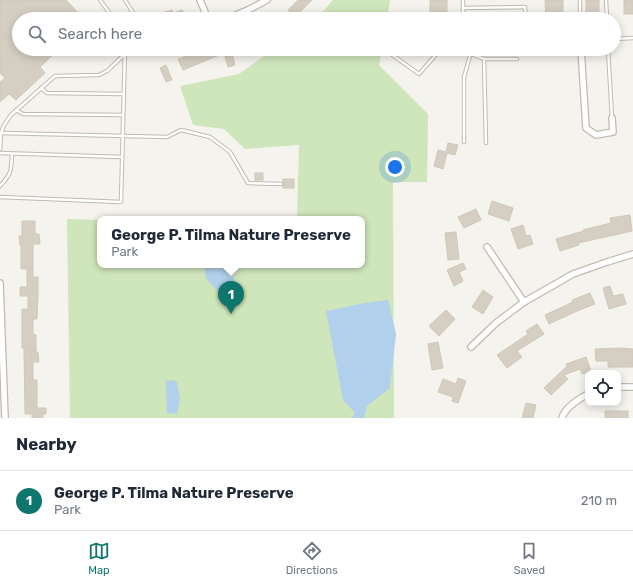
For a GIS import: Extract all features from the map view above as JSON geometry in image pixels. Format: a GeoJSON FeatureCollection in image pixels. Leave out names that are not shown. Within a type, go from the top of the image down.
{"type":"FeatureCollection","features":[{"type":"Feature","properties":{"kind":"street"},"geometry":{"type":"LineString","coordinates":[[200,0],[205,12]]}},
{"type":"Feature","properties":{"kind":"street"},"geometry":{"type":"LineString","coordinates":[[243,12],[267,0]]}},
{"type":"Feature","properties":{"kind":"street"},"geometry":{"type":"LineString","coordinates":[[582,56],[586,128],[596,135],[613,132],[612,118]]}},
{"type":"Feature","properties":{"kind":"street"},"geometry":{"type":"LineString","coordinates":[[487,247],[524,302]]}},
{"type":"Feature","properties":{"kind":"street"},"geometry":{"type":"LineString","coordinates":[[471,347],[496,323],[524,302],[573,274],[633,254]]}},
{"type":"Feature","properties":{"kind":"street"},"geometry":{"type":"LineString","coordinates":[[0,283],[5,418]]}},
{"type":"Feature","properties":{"kind":"street"},"geometry":{"type":"LineString","coordinates":[[621,387],[633,387]]}},
{"type":"Feature","properties":{"kind":"street"},"geometry":{"type":"LineString","coordinates":[[562,418],[570,407],[585,396]]}},
{"type":"Feature","properties":{"kind":"lane"},"geometry":{"type":"LineString","coordinates":[[100,0],[109,12]]}},
{"type":"Feature","properties":{"kind":"lane"},"geometry":{"type":"LineString","coordinates":[[125,0],[132,12]]}},
{"type":"Feature","properties":{"kind":"lane"},"geometry":{"type":"LineString","coordinates":[[463,0],[463,12]]}},
{"type":"Feature","properties":{"kind":"lane"},"geometry":{"type":"LineString","coordinates":[[580,0],[580,12]]}},
{"type":"Feature","properties":{"kind":"lane"},"geometry":{"type":"LineString","coordinates":[[606,0],[607,12]]}},
{"type":"Feature","properties":{"kind":"lane"},"geometry":{"type":"LineString","coordinates":[[463,8],[525,7],[525,12]]}},
{"type":"Feature","properties":{"kind":"lane"},"geometry":{"type":"LineString","coordinates":[[621,39],[633,38]]}},
{"type":"Feature","properties":{"kind":"lane"},"geometry":{"type":"LineString","coordinates":[[0,149],[1,133],[7,121],[16,110],[55,76],[95,76],[103,74],[123,56]]}},
{"type":"Feature","properties":{"kind":"lane"},"geometry":{"type":"LineString","coordinates":[[0,197],[121,202],[125,56]]}},
{"type":"Feature","properties":{"kind":"lane"},"geometry":{"type":"LineString","coordinates":[[394,56],[419,74],[435,56]]}},
{"type":"Feature","properties":{"kind":"lane"},"geometry":{"type":"LineString","coordinates":[[464,142],[464,78],[465,70],[470,56]]}},
{"type":"Feature","properties":{"kind":"lane"},"geometry":{"type":"LineString","coordinates":[[476,56],[484,59],[517,59]]}},
{"type":"Feature","properties":{"kind":"lane"},"geometry":{"type":"LineString","coordinates":[[608,56],[612,118]]}},
{"type":"Feature","properties":{"kind":"lane"},"geometry":{"type":"LineString","coordinates":[[484,59],[486,143]]}},
{"type":"Feature","properties":{"kind":"lane"},"geometry":{"type":"LineString","coordinates":[[41,88],[47,93],[124,94]]}},
{"type":"Feature","properties":{"kind":"lane"},"geometry":{"type":"LineString","coordinates":[[16,110],[23,114],[123,115]]}},
{"type":"Feature","properties":{"kind":"lane"},"geometry":{"type":"LineString","coordinates":[[1,133],[167,137],[181,130],[210,137],[230,152],[248,183],[281,184]]}},
{"type":"Feature","properties":{"kind":"lane"},"geometry":{"type":"LineString","coordinates":[[0,153],[122,157]]}},
{"type":"Feature","properties":{"kind":"lane"},"geometry":{"type":"LineString","coordinates":[[0,186],[8,177],[11,170],[12,154]]}},
{"type":"Feature","properties":{"kind":"green space"},"geometry":{"type":"Polygon","coordinates":[[[333,0],[390,0],[388,12],[322,12],[333,0]]]}},
{"type":"Feature","properties":{"kind":"green space"},"geometry":{"type":"Polygon","coordinates":[[[264,56],[381,56],[379,65],[428,114],[427,182],[393,182],[394,418],[70,418],[67,219],[97,220],[97,268],[365,268],[365,216],[297,216],[299,145],[245,149],[224,129],[193,125],[180,86],[239,74],[264,56]]]}},
{"type":"Feature","properties":{"kind":"water"},"geometry":{"type":"Polygon","coordinates":[[[204,268],[228,268],[235,282],[233,295],[221,294],[206,278],[204,268]]]}},
{"type":"Feature","properties":{"kind":"water"},"geometry":{"type":"Polygon","coordinates":[[[388,300],[396,334],[390,388],[367,406],[364,418],[352,418],[355,413],[343,400],[326,311],[388,300]]]}},
{"type":"Feature","properties":{"kind":"water"},"geometry":{"type":"Polygon","coordinates":[[[172,380],[177,382],[180,398],[177,414],[167,413],[166,381],[172,380]]]}},
{"type":"Feature","properties":{"kind":"building"},"geometry":{"type":"Polygon","coordinates":[[[0,0],[66,0],[77,12],[12,12],[12,56],[52,56],[40,67],[45,73],[16,100],[9,94],[0,102],[0,82],[5,78],[0,73],[0,0]]]}},
{"type":"Feature","properties":{"kind":"building"},"geometry":{"type":"Polygon","coordinates":[[[298,0],[312,0],[300,12],[290,12],[288,10],[298,0]]]}},
{"type":"Feature","properties":{"kind":"building"},"geometry":{"type":"Polygon","coordinates":[[[430,0],[447,0],[447,12],[430,12],[430,0]]]}},
{"type":"Feature","properties":{"kind":"building"},"geometry":{"type":"Polygon","coordinates":[[[545,0],[563,0],[563,12],[546,12],[545,0]]]}},
{"type":"Feature","properties":{"kind":"building"},"geometry":{"type":"Polygon","coordinates":[[[586,0],[599,0],[599,12],[586,12],[586,0]]]}},
{"type":"Feature","properties":{"kind":"building"},"geometry":{"type":"Polygon","coordinates":[[[624,0],[633,0],[633,14],[624,14],[624,0]]]}},
{"type":"Feature","properties":{"kind":"building"},"geometry":{"type":"Polygon","coordinates":[[[186,56],[217,56],[183,70],[178,59],[186,56]]]}},
{"type":"Feature","properties":{"kind":"building"},"geometry":{"type":"Polygon","coordinates":[[[225,56],[233,56],[235,65],[228,67],[225,56]]]}},
{"type":"Feature","properties":{"kind":"building"},"geometry":{"type":"Polygon","coordinates":[[[166,65],[172,80],[166,82],[160,68],[166,65]]]}},
{"type":"Feature","properties":{"kind":"building"},"geometry":{"type":"Polygon","coordinates":[[[448,143],[458,145],[455,155],[447,153],[443,169],[434,166],[438,150],[446,152],[448,143]]]}},
{"type":"Feature","properties":{"kind":"building"},"geometry":{"type":"Polygon","coordinates":[[[255,173],[263,173],[263,180],[255,180],[255,173]]]}},
{"type":"Feature","properties":{"kind":"building"},"geometry":{"type":"Polygon","coordinates":[[[283,179],[294,179],[294,188],[283,188],[283,179]]]}},
{"type":"Feature","properties":{"kind":"building"},"geometry":{"type":"Polygon","coordinates":[[[492,201],[513,208],[509,221],[488,214],[492,201]]]}},
{"type":"Feature","properties":{"kind":"building"},"geometry":{"type":"Polygon","coordinates":[[[476,209],[481,220],[464,228],[458,217],[476,209]]]}},
{"type":"Feature","properties":{"kind":"building"},"geometry":{"type":"Polygon","coordinates":[[[630,215],[632,231],[578,243],[579,245],[560,251],[556,239],[611,223],[610,218],[630,215]]]}},
{"type":"Feature","properties":{"kind":"building"},"geometry":{"type":"Polygon","coordinates":[[[22,221],[35,221],[35,234],[39,234],[40,244],[33,244],[33,277],[38,277],[38,296],[37,319],[33,319],[33,334],[36,335],[36,352],[38,352],[39,362],[33,362],[33,380],[37,380],[37,408],[46,408],[46,414],[43,414],[43,418],[32,418],[32,414],[25,414],[22,309],[28,309],[28,296],[20,296],[20,287],[27,287],[27,269],[21,269],[21,244],[20,245],[19,236],[22,236],[22,221]]]}},
{"type":"Feature","properties":{"kind":"building"},"geometry":{"type":"Polygon","coordinates":[[[523,225],[526,236],[530,235],[533,244],[518,249],[511,229],[523,225]]]}},
{"type":"Feature","properties":{"kind":"building"},"geometry":{"type":"Polygon","coordinates":[[[456,232],[459,259],[448,260],[445,233],[456,232]]]}},
{"type":"Feature","properties":{"kind":"building"},"geometry":{"type":"Polygon","coordinates":[[[463,263],[466,269],[459,272],[463,281],[454,286],[447,270],[463,263]]]}},
{"type":"Feature","properties":{"kind":"building"},"geometry":{"type":"Polygon","coordinates":[[[610,286],[613,296],[623,294],[626,304],[609,309],[603,288],[610,286]]]}},
{"type":"Feature","properties":{"kind":"building"},"geometry":{"type":"Polygon","coordinates":[[[483,290],[493,297],[483,314],[472,307],[483,290]]]}},
{"type":"Feature","properties":{"kind":"building"},"geometry":{"type":"Polygon","coordinates":[[[590,293],[595,304],[549,324],[545,315],[573,302],[572,300],[590,293]]]}},
{"type":"Feature","properties":{"kind":"building"},"geometry":{"type":"Polygon","coordinates":[[[446,310],[455,319],[439,336],[429,326],[446,310]]]}},
{"type":"Feature","properties":{"kind":"building"},"geometry":{"type":"Polygon","coordinates":[[[537,324],[544,334],[517,351],[522,357],[507,368],[497,355],[528,334],[526,331],[537,324]]]}},
{"type":"Feature","properties":{"kind":"building"},"geometry":{"type":"Polygon","coordinates":[[[438,342],[443,368],[432,370],[428,344],[438,342]]]}},
{"type":"Feature","properties":{"kind":"building"},"geometry":{"type":"Polygon","coordinates":[[[595,349],[633,349],[633,367],[608,367],[608,361],[596,361],[595,349]]]}},
{"type":"Feature","properties":{"kind":"building"},"geometry":{"type":"Polygon","coordinates":[[[586,357],[591,370],[585,370],[585,373],[582,374],[580,369],[564,375],[568,379],[551,395],[544,388],[567,366],[566,364],[586,357]]]}},
{"type":"Feature","properties":{"kind":"building"},"geometry":{"type":"Polygon","coordinates":[[[458,378],[466,381],[458,403],[452,401],[453,397],[438,392],[443,379],[456,384],[458,378]]]}},
{"type":"Feature","properties":{"kind":"building"},"geometry":{"type":"Polygon","coordinates":[[[526,403],[536,405],[533,418],[522,418],[526,403]]]}},
{"type":"Feature","properties":{"kind":"building"},"geometry":{"type":"Polygon","coordinates":[[[605,411],[628,411],[628,418],[605,418],[605,411]]]}},
{"type":"Feature","properties":{"kind":"place","name":"George P. Tilma Nature Preserve"},"geometry":{"type":"Point","coordinates":[231,314]}}]}
